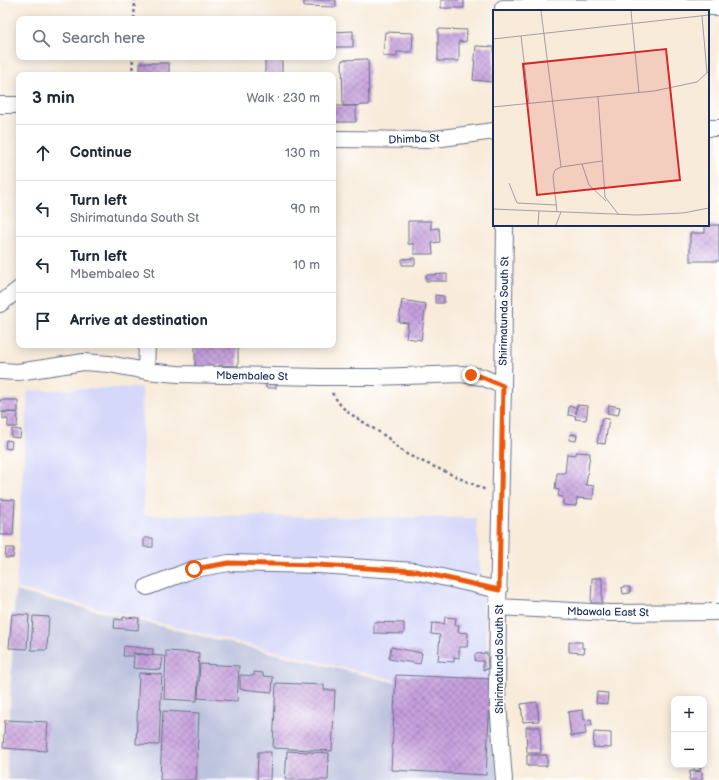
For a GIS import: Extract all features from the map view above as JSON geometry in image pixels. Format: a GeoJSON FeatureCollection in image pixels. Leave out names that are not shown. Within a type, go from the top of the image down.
{"type":"FeatureCollection","features":[{"type":"Feature","properties":{"kind":"street"},"geometry":{"type":"LineString","coordinates":[[503,6],[719,7]]}},
{"type":"Feature","properties":{"kind":"street"},"geometry":{"type":"LineString","coordinates":[[0,105],[16,106]]}},
{"type":"Feature","properties":{"kind":"street","name":"Dhimba St"},"geometry":{"type":"LineString","coordinates":[[336,140],[427,140],[493,131]]}},
{"type":"Feature","properties":{"kind":"street","name":"Shirimatunda South St"},"geometry":{"type":"LineString","coordinates":[[504,780],[497,691],[505,226]]}},
{"type":"Feature","properties":{"kind":"street"},"geometry":{"type":"LineString","coordinates":[[0,304],[16,291]]}},
{"type":"Feature","properties":{"kind":"street"},"geometry":{"type":"LineString","coordinates":[[146,371],[147,348]]}},
{"type":"Feature","properties":{"kind":"street","name":"Mbembaleo St"},"geometry":{"type":"LineString","coordinates":[[0,371],[18,372],[84,362],[109,364],[146,371],[177,374],[375,377],[462,374],[482,377],[503,386]]}},
{"type":"Feature","properties":{"kind":"street"},"geometry":{"type":"LineString","coordinates":[[147,587],[194,569],[229,563],[318,565],[415,571],[499,590]]}},
{"type":"Feature","properties":{"kind":"street","name":"Mbawala East St"},"geometry":{"type":"LineString","coordinates":[[498,607],[610,613],[719,612]]}},
{"type":"Feature","properties":{"kind":"path"},"geometry":{"type":"LineString","coordinates":[[134,16],[135,0]]}},
{"type":"Feature","properties":{"kind":"path"},"geometry":{"type":"LineString","coordinates":[[132,72],[133,60]]}},
{"type":"Feature","properties":{"kind":"path"},"geometry":{"type":"LineString","coordinates":[[321,377],[341,406],[348,413],[388,438],[408,455],[501,497]]}},
{"type":"Feature","properties":{"kind":"shaded area"},"geometry":{"type":"Polygon","coordinates":[[[142,387],[144,515],[476,518],[492,704],[16,588],[28,391],[142,387]]]}},
{"type":"Feature","properties":{"kind":"shaded area"},"geometry":{"type":"Polygon","coordinates":[[[15,591],[488,705],[490,707],[499,780],[8,780],[7,767],[15,591]]]}},
{"type":"Feature","properties":{"kind":"building"},"geometry":{"type":"Polygon","coordinates":[[[304,0],[336,0],[336,7],[304,6],[304,0]]]}},
{"type":"Feature","properties":{"kind":"building"},"geometry":{"type":"Polygon","coordinates":[[[441,0],[464,0],[464,8],[441,8],[441,0]]]}},
{"type":"Feature","properties":{"kind":"building"},"geometry":{"type":"Polygon","coordinates":[[[438,29],[467,30],[466,42],[459,41],[459,61],[438,61],[438,29]]]}},
{"type":"Feature","properties":{"kind":"building"},"geometry":{"type":"Polygon","coordinates":[[[353,31],[353,47],[336,47],[336,32],[353,31]]]}},
{"type":"Feature","properties":{"kind":"building"},"geometry":{"type":"Polygon","coordinates":[[[385,32],[413,33],[412,52],[397,52],[397,57],[383,56],[385,32]]]}},
{"type":"Feature","properties":{"kind":"building"},"geometry":{"type":"Polygon","coordinates":[[[476,46],[493,47],[492,82],[473,80],[476,46]]]}},
{"type":"Feature","properties":{"kind":"building"},"geometry":{"type":"Polygon","coordinates":[[[368,59],[369,105],[343,106],[342,60],[368,59]]]}},
{"type":"Feature","properties":{"kind":"building"},"geometry":{"type":"Polygon","coordinates":[[[265,60],[282,60],[282,72],[265,72],[265,60]]]}},
{"type":"Feature","properties":{"kind":"building"},"geometry":{"type":"Polygon","coordinates":[[[140,63],[169,63],[169,72],[140,72],[140,63]]]}},
{"type":"Feature","properties":{"kind":"building"},"geometry":{"type":"Polygon","coordinates":[[[336,106],[356,106],[356,122],[336,122],[336,106]]]}},
{"type":"Feature","properties":{"kind":"building"},"geometry":{"type":"Polygon","coordinates":[[[408,221],[431,221],[431,229],[439,228],[440,242],[432,243],[433,254],[414,254],[414,244],[408,244],[408,221]]]}},
{"type":"Feature","properties":{"kind":"building"},"geometry":{"type":"Polygon","coordinates":[[[719,225],[719,261],[690,261],[690,233],[705,233],[705,226],[719,225]]]}},
{"type":"Feature","properties":{"kind":"building"},"geometry":{"type":"Polygon","coordinates":[[[415,258],[415,265],[402,265],[402,259],[415,258]]]}},
{"type":"Feature","properties":{"kind":"building"},"geometry":{"type":"Polygon","coordinates":[[[447,274],[447,281],[426,281],[426,275],[447,274]]]}},
{"type":"Feature","properties":{"kind":"building"},"geometry":{"type":"Polygon","coordinates":[[[435,295],[444,296],[444,303],[435,303],[435,295]]]}},
{"type":"Feature","properties":{"kind":"building"},"geometry":{"type":"Polygon","coordinates":[[[402,300],[426,304],[421,340],[406,338],[408,323],[399,322],[402,300]]]}},
{"type":"Feature","properties":{"kind":"building"},"geometry":{"type":"Polygon","coordinates":[[[195,348],[238,348],[238,366],[219,365],[219,371],[195,371],[195,348]]]}},
{"type":"Feature","properties":{"kind":"building"},"geometry":{"type":"Polygon","coordinates":[[[266,382],[276,383],[276,388],[266,388],[266,382]]]}},
{"type":"Feature","properties":{"kind":"building"},"geometry":{"type":"Polygon","coordinates":[[[0,400],[18,400],[18,412],[0,412],[0,400]]]}},
{"type":"Feature","properties":{"kind":"building"},"geometry":{"type":"Polygon","coordinates":[[[577,405],[588,406],[586,420],[575,419],[576,416],[568,415],[569,406],[576,407],[576,414],[577,405]]]}},
{"type":"Feature","properties":{"kind":"building"},"geometry":{"type":"Polygon","coordinates":[[[609,405],[620,407],[618,415],[607,413],[609,405]]]}},
{"type":"Feature","properties":{"kind":"building"},"geometry":{"type":"Polygon","coordinates":[[[3,412],[18,413],[17,427],[8,427],[8,419],[3,419],[3,412]]]}},
{"type":"Feature","properties":{"kind":"building"},"geometry":{"type":"Polygon","coordinates":[[[602,418],[609,419],[605,444],[597,443],[602,418]]]}},
{"type":"Feature","properties":{"kind":"building"},"geometry":{"type":"Polygon","coordinates":[[[12,429],[21,430],[20,438],[11,437],[12,429]]]}},
{"type":"Feature","properties":{"kind":"building"},"geometry":{"type":"Polygon","coordinates":[[[570,434],[577,435],[576,441],[569,440],[570,434]]]}},
{"type":"Feature","properties":{"kind":"building"},"geometry":{"type":"Polygon","coordinates":[[[6,440],[12,441],[11,449],[5,448],[6,440]]]}},
{"type":"Feature","properties":{"kind":"building"},"geometry":{"type":"Polygon","coordinates":[[[576,452],[590,453],[586,485],[594,486],[593,499],[577,498],[576,506],[563,505],[563,497],[558,496],[559,490],[555,489],[557,473],[565,473],[567,454],[576,455],[576,452]]]}},
{"type":"Feature","properties":{"kind":"building"},"geometry":{"type":"Polygon","coordinates":[[[0,499],[15,500],[13,535],[0,535],[0,499]]]}},
{"type":"Feature","properties":{"kind":"building"},"geometry":{"type":"Polygon","coordinates":[[[144,538],[153,538],[153,547],[144,547],[144,538]]]}},
{"type":"Feature","properties":{"kind":"building"},"geometry":{"type":"Polygon","coordinates":[[[6,548],[14,548],[13,558],[5,558],[6,548]]]}},
{"type":"Feature","properties":{"kind":"building"},"geometry":{"type":"Polygon","coordinates":[[[592,578],[602,578],[602,603],[591,603],[592,578]]]}},
{"type":"Feature","properties":{"kind":"building"},"geometry":{"type":"Polygon","coordinates":[[[622,587],[630,587],[630,593],[623,594],[622,587]]]}},
{"type":"Feature","properties":{"kind":"building"},"geometry":{"type":"Polygon","coordinates":[[[12,614],[29,615],[27,649],[9,648],[12,614]]]}},
{"type":"Feature","properties":{"kind":"building"},"geometry":{"type":"Polygon","coordinates":[[[33,616],[49,617],[47,650],[31,650],[33,616]]]}},
{"type":"Feature","properties":{"kind":"building"},"geometry":{"type":"Polygon","coordinates":[[[123,617],[139,618],[138,630],[114,628],[115,619],[123,620],[123,617]]]}},
{"type":"Feature","properties":{"kind":"building"},"geometry":{"type":"Polygon","coordinates":[[[445,617],[456,618],[455,625],[459,625],[458,632],[468,633],[467,647],[459,647],[459,658],[454,657],[454,662],[438,661],[440,635],[431,634],[432,623],[444,624],[445,617]]]}},
{"type":"Feature","properties":{"kind":"building"},"geometry":{"type":"Polygon","coordinates":[[[374,622],[404,623],[404,634],[374,633],[374,622]]]}},
{"type":"Feature","properties":{"kind":"building"},"geometry":{"type":"Polygon","coordinates":[[[569,642],[582,642],[582,648],[585,648],[584,653],[569,652],[569,642]]]}},
{"type":"Feature","properties":{"kind":"building"},"geometry":{"type":"Polygon","coordinates":[[[124,646],[153,649],[153,655],[133,654],[163,656],[161,670],[133,668],[134,656],[123,656],[124,646]]]}},
{"type":"Feature","properties":{"kind":"building"},"geometry":{"type":"Polygon","coordinates":[[[391,647],[422,653],[420,664],[389,659],[391,647]]]}},
{"type":"Feature","properties":{"kind":"building"},"geometry":{"type":"Polygon","coordinates":[[[166,651],[199,653],[197,701],[164,699],[166,651]]]}},
{"type":"Feature","properties":{"kind":"building"},"geometry":{"type":"Polygon","coordinates":[[[487,653],[488,669],[483,670],[483,661],[475,661],[475,654],[487,653]]]}},
{"type":"Feature","properties":{"kind":"building"},"geometry":{"type":"Polygon","coordinates":[[[200,664],[239,666],[237,701],[198,698],[200,664]]]}},
{"type":"Feature","properties":{"kind":"building"},"geometry":{"type":"Polygon","coordinates":[[[254,672],[263,673],[263,676],[273,677],[272,692],[240,689],[240,675],[254,676],[254,672]]]}},
{"type":"Feature","properties":{"kind":"building"},"geometry":{"type":"Polygon","coordinates":[[[139,673],[162,674],[159,745],[136,744],[139,673]]]}},
{"type":"Feature","properties":{"kind":"building"},"geometry":{"type":"Polygon","coordinates":[[[396,675],[491,679],[486,775],[391,770],[396,675]]]}},
{"type":"Feature","properties":{"kind":"building"},"geometry":{"type":"Polygon","coordinates":[[[276,683],[324,685],[324,690],[335,690],[332,751],[273,748],[276,683]]]}},
{"type":"Feature","properties":{"kind":"building"},"geometry":{"type":"Polygon","coordinates":[[[597,692],[608,693],[607,704],[596,703],[597,692]]]}},
{"type":"Feature","properties":{"kind":"building"},"geometry":{"type":"Polygon","coordinates":[[[537,702],[539,721],[523,722],[521,704],[537,702]]]}},
{"type":"Feature","properties":{"kind":"building"},"geometry":{"type":"Polygon","coordinates":[[[583,710],[584,720],[591,719],[592,725],[585,726],[586,734],[571,736],[568,712],[583,710]]]}},
{"type":"Feature","properties":{"kind":"building"},"geometry":{"type":"Polygon","coordinates":[[[163,711],[199,713],[196,780],[160,780],[163,711]]]}},
{"type":"Feature","properties":{"kind":"building"},"geometry":{"type":"Polygon","coordinates":[[[5,720],[48,722],[46,751],[3,748],[5,720]]]}},
{"type":"Feature","properties":{"kind":"building"},"geometry":{"type":"Polygon","coordinates":[[[526,727],[540,727],[541,753],[527,753],[526,727]]]}},
{"type":"Feature","properties":{"kind":"building"},"geometry":{"type":"Polygon","coordinates":[[[594,732],[611,733],[611,748],[593,747],[594,732]]]}},
{"type":"Feature","properties":{"kind":"building"},"geometry":{"type":"Polygon","coordinates":[[[287,751],[329,753],[328,780],[285,780],[287,751]]]}},
{"type":"Feature","properties":{"kind":"building"},"geometry":{"type":"Polygon","coordinates":[[[258,752],[271,752],[270,780],[257,780],[258,752]]]}},
{"type":"Feature","properties":{"kind":"building"},"geometry":{"type":"Polygon","coordinates":[[[527,755],[547,755],[547,766],[527,766],[527,755]]]}},
{"type":"Feature","properties":{"kind":"building"},"geometry":{"type":"Polygon","coordinates":[[[694,768],[700,768],[700,771],[694,770],[694,768]]]}},
{"type":"Feature","properties":{"kind":"building"},"geometry":{"type":"Polygon","coordinates":[[[690,771],[702,772],[702,780],[689,780],[690,771]]]}},
{"type":"Feature","properties":{"kind":"route"},"geometry":{"type":"LineString","coordinates":[[194,569],[229,563],[318,565],[415,571],[499,590],[503,386],[490,379],[471,375]]}}]}
